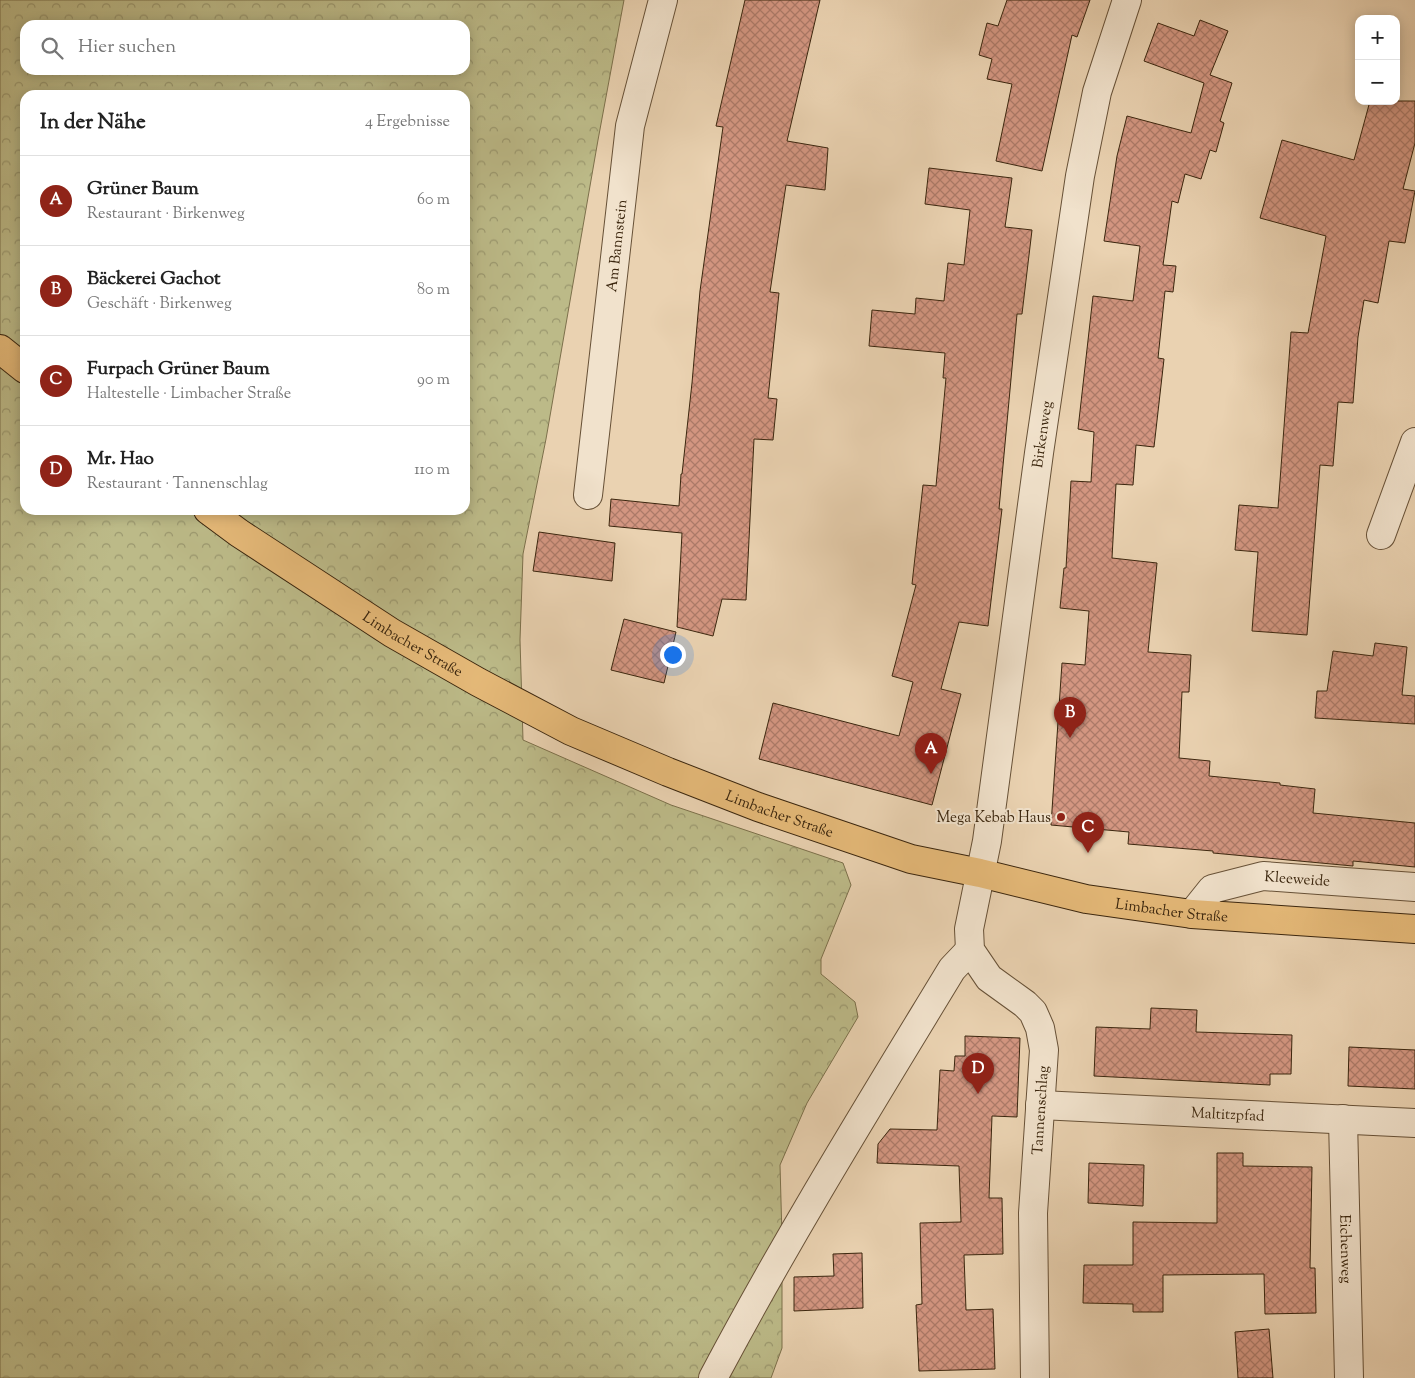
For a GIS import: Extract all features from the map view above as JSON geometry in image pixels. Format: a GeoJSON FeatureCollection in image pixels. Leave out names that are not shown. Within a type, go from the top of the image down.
{"type":"FeatureCollection","features":[{"type":"Feature","properties":{"kind":"main road"},"geometry":{"type":"LineString","coordinates":[[0,349],[20,365]]}},
{"type":"Feature","properties":{"kind":"main road","name":"Limbacher Straße"},"geometry":{"type":"LineString","coordinates":[[215,515],[239,533],[392,633],[478,682],[571,731],[668,772],[767,810],[911,859],[980,873],[1086,899],[1192,914],[1415,929]]}},
{"type":"Feature","properties":{"kind":"street","name":"Am Bannstein"},"geometry":{"type":"LineString","coordinates":[[588,495],[630,126],[663,0]]}},
{"type":"Feature","properties":{"kind":"street","name":"Birkenweg"},"geometry":{"type":"LineString","coordinates":[[980,873],[987,841],[1039,452],[1080,176],[1097,92],[1127,0]]}},
{"type":"Feature","properties":{"kind":"street"},"geometry":{"type":"LineString","coordinates":[[1381,535],[1415,442]]}},
{"type":"Feature","properties":{"kind":"street"},"geometry":{"type":"LineString","coordinates":[[713,1378],[757,1296],[819,1189],[952,969],[970,950],[969,929],[980,873]]}},
{"type":"Feature","properties":{"kind":"street","name":"Kleeweide"},"geometry":{"type":"LineString","coordinates":[[1192,914],[1212,889],[1262,876],[1415,887]]}},
{"type":"Feature","properties":{"kind":"street","name":"Tannenschlag"},"geometry":{"type":"LineString","coordinates":[[970,950],[989,978],[1033,1012],[1040,1028],[1044,1050],[1033,1213],[1035,1378]]}},
{"type":"Feature","properties":{"kind":"street","name":"Maltitzpfad"},"geometry":{"type":"LineString","coordinates":[[1040,1105],[1415,1123]]}},
{"type":"Feature","properties":{"kind":"street","name":"Eichenweg"},"geometry":{"type":"LineString","coordinates":[[1343,1119],[1349,1378]]}},
{"type":"Feature","properties":{"kind":"green space"},"geometry":{"type":"Polygon","coordinates":[[[0,0],[624,0],[546,439],[523,554],[520,640],[523,740],[671,805],[843,863],[851,885],[821,959],[821,974],[855,1002],[858,1017],[807,1103],[780,1165],[782,1348],[771,1378],[0,1378],[0,0]]]}},
{"type":"Feature","properties":{"kind":"building"},"geometry":{"type":"Polygon","coordinates":[[[745,0],[820,0],[787,141],[828,148],[825,190],[786,185],[770,292],[779,293],[768,398],[777,399],[773,440],[754,439],[746,600],[722,599],[713,636],[677,627],[682,533],[609,526],[611,499],[679,506],[700,291],[723,127],[716,126],[745,0]]]}},
{"type":"Feature","properties":{"kind":"building"},"geometry":{"type":"Polygon","coordinates":[[[1007,0],[1090,0],[1077,37],[1072,35],[1042,171],[996,161],[1012,84],[987,79],[992,59],[979,55],[987,23],[998,26],[1007,0]]]}},
{"type":"Feature","properties":{"kind":"building"},"geometry":{"type":"Polygon","coordinates":[[[1200,20],[1228,31],[1210,75],[1232,83],[1220,121],[1224,123],[1216,152],[1210,150],[1201,179],[1185,174],[1178,203],[1172,201],[1163,265],[1176,266],[1173,292],[1165,291],[1158,358],[1164,359],[1154,447],[1136,445],[1133,485],[1116,484],[1112,558],[1157,563],[1148,652],[1191,655],[1189,692],[1182,692],[1179,758],[1210,761],[1209,776],[1280,783],[1280,785],[1315,789],[1313,813],[1415,823],[1415,867],[1353,861],[1353,866],[1128,844],[1129,832],[1051,825],[1062,663],[1085,665],[1089,611],[1060,608],[1064,568],[1066,568],[1071,481],[1091,482],[1094,432],[1078,429],[1093,296],[1133,301],[1140,246],[1104,241],[1117,156],[1127,116],[1191,133],[1204,83],[1144,61],[1158,23],[1194,36],[1200,20]]]}},
{"type":"Feature","properties":{"kind":"building"},"geometry":{"type":"Polygon","coordinates":[[[1400,101],[1415,101],[1415,143],[1403,189],[1415,191],[1405,243],[1389,241],[1378,303],[1364,300],[1358,337],[1353,403],[1338,402],[1333,466],[1320,465],[1307,635],[1252,631],[1258,552],[1235,550],[1239,505],[1278,508],[1291,332],[1308,333],[1326,236],[1260,218],[1282,140],[1354,160],[1369,105],[1400,105],[1400,101]]]}},
{"type":"Feature","properties":{"kind":"building"},"geometry":{"type":"Polygon","coordinates":[[[929,168],[1012,178],[1005,227],[1032,230],[1022,314],[1017,314],[999,509],[1002,509],[988,626],[959,622],[941,689],[961,694],[932,805],[759,759],[773,703],[899,736],[913,682],[892,676],[916,585],[912,584],[923,485],[936,486],[946,378],[943,378],[945,353],[869,346],[872,310],[915,314],[916,298],[944,301],[948,263],[964,265],[970,210],[925,204],[929,168]]]}},
{"type":"Feature","properties":{"kind":"building"},"geometry":{"type":"Polygon","coordinates":[[[539,532],[615,543],[612,581],[533,571],[539,532]]]}},
{"type":"Feature","properties":{"kind":"building"},"geometry":{"type":"Polygon","coordinates":[[[624,619],[676,632],[664,683],[611,670],[624,619]]]}},
{"type":"Feature","properties":{"kind":"building"},"geometry":{"type":"Polygon","coordinates":[[[1375,643],[1407,647],[1402,695],[1415,696],[1415,724],[1315,718],[1317,691],[1327,691],[1333,651],[1373,656],[1375,643]]]}},
{"type":"Feature","properties":{"kind":"building"},"geometry":{"type":"Polygon","coordinates":[[[1151,1008],[1197,1010],[1196,1032],[1292,1035],[1291,1074],[1270,1074],[1270,1085],[1094,1076],[1096,1027],[1150,1029],[1151,1008]]]}},
{"type":"Feature","properties":{"kind":"building"},"geometry":{"type":"Polygon","coordinates":[[[965,1036],[1020,1038],[1017,1117],[992,1116],[989,1198],[1002,1198],[1003,1254],[964,1255],[966,1310],[993,1309],[995,1369],[919,1371],[916,1305],[922,1304],[920,1223],[961,1222],[959,1166],[877,1163],[878,1144],[890,1129],[937,1130],[940,1070],[954,1071],[955,1056],[965,1056],[965,1036]]]}},
{"type":"Feature","properties":{"kind":"building"},"geometry":{"type":"Polygon","coordinates":[[[1349,1047],[1415,1050],[1415,1089],[1348,1086],[1349,1047]]]}},
{"type":"Feature","properties":{"kind":"building"},"geometry":{"type":"Polygon","coordinates":[[[1217,1153],[1243,1153],[1243,1166],[1312,1167],[1310,1268],[1315,1268],[1316,1313],[1265,1314],[1264,1274],[1163,1275],[1163,1312],[1133,1312],[1133,1304],[1083,1303],[1084,1265],[1133,1265],[1133,1222],[1217,1223],[1217,1153]]]}},
{"type":"Feature","properties":{"kind":"building"},"geometry":{"type":"Polygon","coordinates":[[[1089,1163],[1144,1165],[1143,1206],[1088,1203],[1089,1163]]]}},
{"type":"Feature","properties":{"kind":"building"},"geometry":{"type":"Polygon","coordinates":[[[862,1253],[863,1308],[794,1311],[794,1277],[834,1276],[833,1254],[862,1253]]]}},
{"type":"Feature","properties":{"kind":"building"},"geometry":{"type":"Polygon","coordinates":[[[1269,1329],[1273,1378],[1238,1378],[1235,1332],[1269,1329]]]}},
{"type":"Feature","properties":{"kind":"place","name":"Bäckerei Gachot"},"geometry":{"type":"Point","coordinates":[1070,738]}},
{"type":"Feature","properties":{"kind":"place","name":"Grüner Baum"},"geometry":{"type":"Point","coordinates":[931,774]}},
{"type":"Feature","properties":{"kind":"place","name":"Mega Kebab Haus"},"geometry":{"type":"Point","coordinates":[1061,817]}},
{"type":"Feature","properties":{"kind":"place","name":"Furpach Grüner Baum"},"geometry":{"type":"Point","coordinates":[1088,853]}},
{"type":"Feature","properties":{"kind":"place","name":"Mr. Hao"},"geometry":{"type":"Point","coordinates":[978,1094]}}]}
